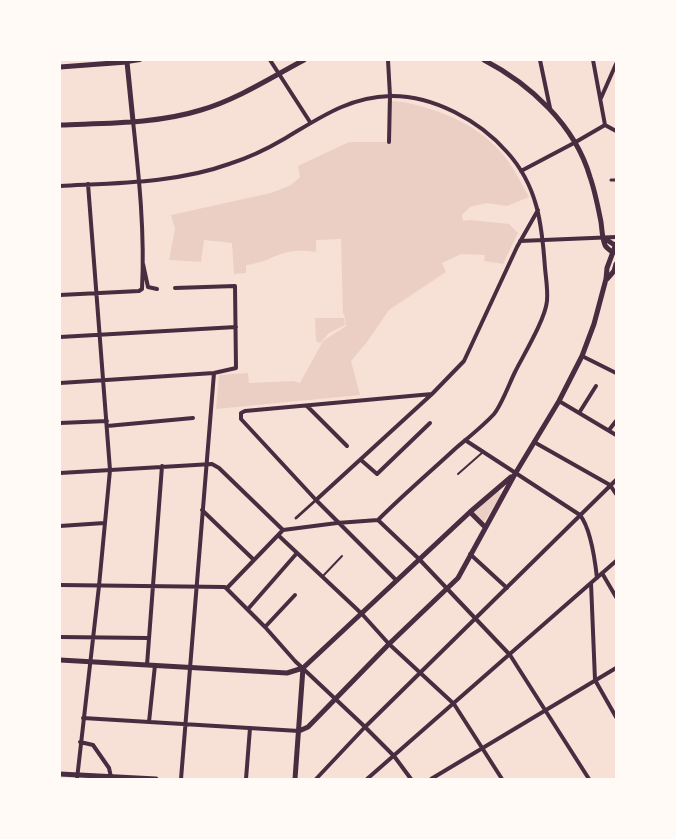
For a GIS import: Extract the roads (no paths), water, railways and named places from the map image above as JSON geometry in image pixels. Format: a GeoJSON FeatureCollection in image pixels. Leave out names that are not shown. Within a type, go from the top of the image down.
{"type":"FeatureCollection","features":[{"type":"Feature","properties":{"kind":"street"},"geometry":{"type":"LineString","coordinates":[[60,67],[96,62],[127,62],[137,60]]}},
{"type":"Feature","properties":{"kind":"street"},"geometry":{"type":"LineString","coordinates":[[270,60],[310,122]]}},
{"type":"Feature","properties":{"kind":"street"},"geometry":{"type":"LineString","coordinates":[[60,125],[173,117],[202,110],[246,92],[304,60]]}},
{"type":"Feature","properties":{"kind":"street"},"geometry":{"type":"LineString","coordinates":[[388,60],[390,142]]}},
{"type":"Feature","properties":{"kind":"street"},"geometry":{"type":"LineString","coordinates":[[484,60],[511,75],[550,108],[574,143],[590,176],[606,246],[614,254]]}},
{"type":"Feature","properties":{"kind":"street"},"geometry":{"type":"LineString","coordinates":[[540,60],[550,108]]}},
{"type":"Feature","properties":{"kind":"street"},"geometry":{"type":"LineString","coordinates":[[593,60],[605,125]]}},
{"type":"Feature","properties":{"kind":"street"},"geometry":{"type":"LineString","coordinates":[[60,295],[139,291],[142,289],[140,181],[127,62]]}},
{"type":"Feature","properties":{"kind":"street"},"geometry":{"type":"LineString","coordinates":[[601,98],[616,64]]}},
{"type":"Feature","properties":{"kind":"street"},"geometry":{"type":"LineString","coordinates":[[60,186],[140,181],[204,172],[230,164],[274,145],[310,122],[348,104],[390,96],[415,99],[467,118],[496,140],[521,171],[531,188],[544,240],[547,301],[495,412],[378,520],[283,530],[226,588]]}},
{"type":"Feature","properties":{"kind":"street"},"geometry":{"type":"LineString","coordinates":[[521,171],[605,125]]}},
{"type":"Feature","properties":{"kind":"street"},"geometry":{"type":"LineString","coordinates":[[605,125],[616,131]]}},
{"type":"Feature","properties":{"kind":"street"},"geometry":{"type":"LineString","coordinates":[[610,180],[616,180]]}},
{"type":"Feature","properties":{"kind":"street"},"geometry":{"type":"LineString","coordinates":[[77,777],[94,638],[110,470],[88,184]]}},
{"type":"Feature","properties":{"kind":"street"},"geometry":{"type":"LineString","coordinates":[[296,518],[432,394],[464,361],[520,241],[538,210]]}},
{"type":"Feature","properties":{"kind":"street"},"geometry":{"type":"LineString","coordinates":[[520,241],[616,237]]}},
{"type":"Feature","properties":{"kind":"street"},"geometry":{"type":"LineString","coordinates":[[83,718],[299,730],[308,727],[389,644],[458,578],[515,474],[559,401],[582,356],[616,245],[604,238]]}},
{"type":"Feature","properties":{"kind":"street"},"geometry":{"type":"LineString","coordinates":[[143,264],[146,269],[148,287],[157,289]]}},
{"type":"Feature","properties":{"kind":"street"},"geometry":{"type":"LineString","coordinates":[[606,279],[614,271],[616,264]]}},
{"type":"Feature","properties":{"kind":"street"},"geometry":{"type":"LineString","coordinates":[[60,383],[214,373],[236,368],[235,286],[175,288]]}},
{"type":"Feature","properties":{"kind":"street"},"geometry":{"type":"LineString","coordinates":[[60,337],[236,327]]}},
{"type":"Feature","properties":{"kind":"street"},"geometry":{"type":"LineString","coordinates":[[582,356],[616,373]]}},
{"type":"Feature","properties":{"kind":"street"},"geometry":{"type":"LineString","coordinates":[[181,779],[214,373]]}},
{"type":"Feature","properties":{"kind":"street"},"geometry":{"type":"LineString","coordinates":[[579,413],[596,386]]}},
{"type":"Feature","properties":{"kind":"street"},"geometry":{"type":"LineString","coordinates":[[396,580],[316,500],[241,419],[241,413],[432,394]]}},
{"type":"Feature","properties":{"kind":"street"},"geometry":{"type":"LineString","coordinates":[[559,401],[616,435]]}},
{"type":"Feature","properties":{"kind":"street"},"geometry":{"type":"LineString","coordinates":[[307,406],[347,446]]}},
{"type":"Feature","properties":{"kind":"street"},"geometry":{"type":"LineString","coordinates":[[60,423],[107,423],[193,418]]}},
{"type":"Feature","properties":{"kind":"street"},"geometry":{"type":"LineString","coordinates":[[609,430],[616,421]]}},
{"type":"Feature","properties":{"kind":"street"},"geometry":{"type":"LineString","coordinates":[[361,460],[377,474],[430,423]]}},
{"type":"Feature","properties":{"kind":"street"},"geometry":{"type":"LineString","coordinates":[[465,440],[580,515],[585,521],[597,578]]}},
{"type":"Feature","properties":{"kind":"street"},"geometry":{"type":"LineString","coordinates":[[534,442],[610,486],[616,494]]}},
{"type":"Feature","properties":{"kind":"street"},"geometry":{"type":"LineString","coordinates":[[60,473],[212,464],[219,468],[283,530]]}},
{"type":"Feature","properties":{"kind":"street"},"geometry":{"type":"LineString","coordinates":[[146,665],[154,587],[162,466]]}},
{"type":"Feature","properties":{"kind":"street"},"geometry":{"type":"LineString","coordinates":[[60,660],[287,673],[302,668],[470,512],[515,474]]}},
{"type":"Feature","properties":{"kind":"street"},"geometry":{"type":"LineString","coordinates":[[316,779],[365,727],[616,480]]}},
{"type":"Feature","properties":{"kind":"street"},"geometry":{"type":"LineString","coordinates":[[202,510],[254,560]]}},
{"type":"Feature","properties":{"kind":"street"},"geometry":{"type":"LineString","coordinates":[[470,512],[485,528]]}},
{"type":"Feature","properties":{"kind":"street"},"geometry":{"type":"LineString","coordinates":[[378,520],[419,559],[510,655],[589,779]]}},
{"type":"Feature","properties":{"kind":"street"},"geometry":{"type":"LineString","coordinates":[[60,526],[104,523]]}},
{"type":"Feature","properties":{"kind":"street"},"geometry":{"type":"LineString","coordinates":[[278,535],[361,613],[389,644],[454,704],[502,779]]}},
{"type":"Feature","properties":{"kind":"street"},"geometry":{"type":"LineString","coordinates":[[248,609],[297,553]]}},
{"type":"Feature","properties":{"kind":"street"},"geometry":{"type":"LineString","coordinates":[[470,554],[507,588]]}},
{"type":"Feature","properties":{"kind":"street"},"geometry":{"type":"LineString","coordinates":[[367,779],[616,561]]}},
{"type":"Feature","properties":{"kind":"street"},"geometry":{"type":"LineString","coordinates":[[602,573],[616,597]]}},
{"type":"Feature","properties":{"kind":"street"},"geometry":{"type":"LineString","coordinates":[[591,583],[595,680],[616,717]]}},
{"type":"Feature","properties":{"kind":"street"},"geometry":{"type":"LineString","coordinates":[[60,585],[226,588],[302,668],[394,756],[412,779]]}},
{"type":"Feature","properties":{"kind":"street"},"geometry":{"type":"LineString","coordinates":[[265,627],[295,595]]}},
{"type":"Feature","properties":{"kind":"street"},"geometry":{"type":"LineString","coordinates":[[60,637],[148,638]]}},
{"type":"Feature","properties":{"kind":"street"},"geometry":{"type":"LineString","coordinates":[[149,722],[155,665]]}},
{"type":"Feature","properties":{"kind":"street"},"geometry":{"type":"LineString","coordinates":[[295,779],[302,668]]}},
{"type":"Feature","properties":{"kind":"street"},"geometry":{"type":"LineString","coordinates":[[431,779],[616,668]]}},
{"type":"Feature","properties":{"kind":"street"},"geometry":{"type":"LineString","coordinates":[[246,779],[250,728]]}},
{"type":"Feature","properties":{"kind":"street"},"geometry":{"type":"LineString","coordinates":[[80,742],[93,746],[109,768],[111,776]]}},
{"type":"Feature","properties":{"kind":"street"},"geometry":{"type":"LineString","coordinates":[[60,774],[77,777],[111,776],[156,779]]}},
{"type":"Feature","properties":{"kind":"lane"},"geometry":{"type":"LineString","coordinates":[[458,474],[483,452]]}},
{"type":"Feature","properties":{"kind":"lane"},"geometry":{"type":"LineString","coordinates":[[322,577],[342,556]]}}]}
